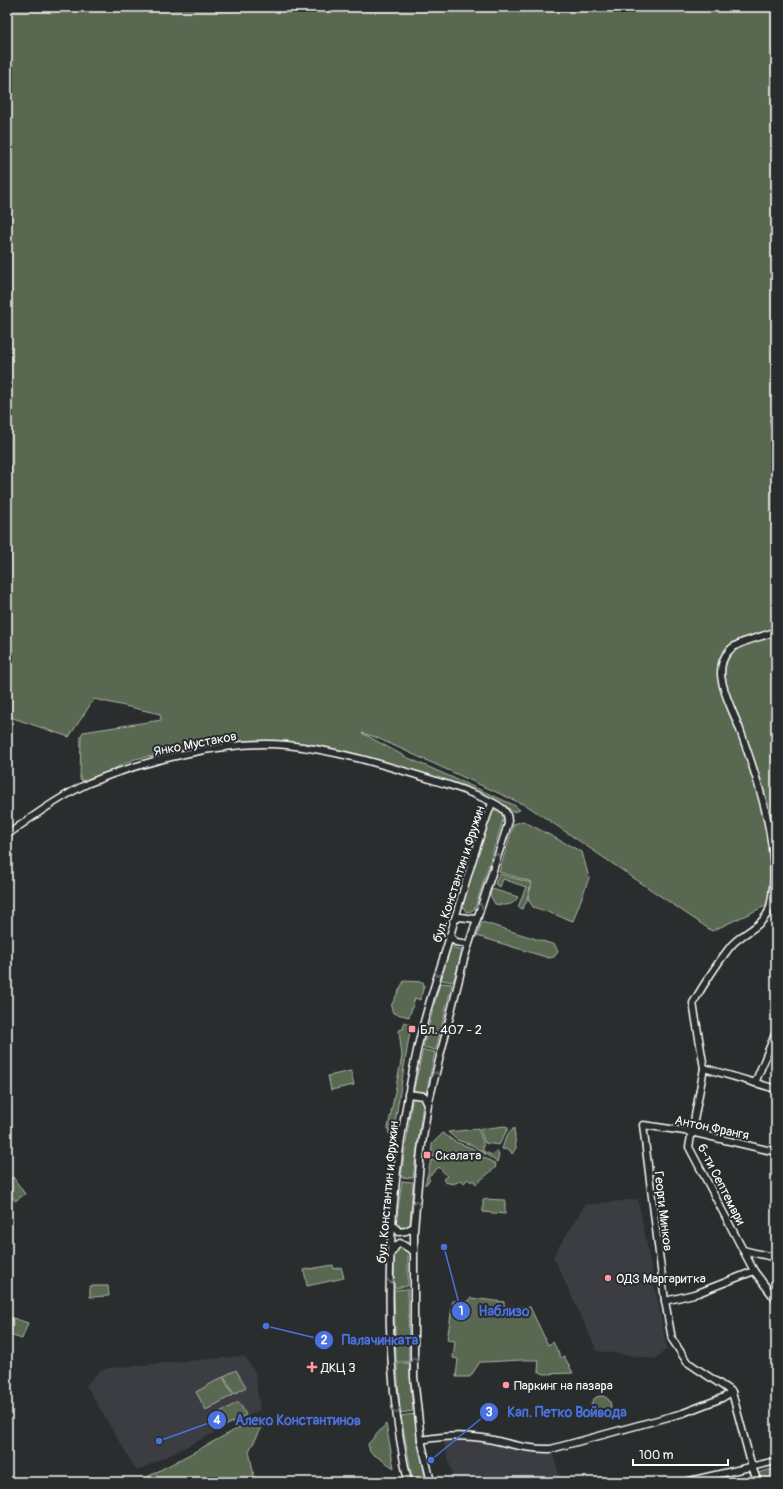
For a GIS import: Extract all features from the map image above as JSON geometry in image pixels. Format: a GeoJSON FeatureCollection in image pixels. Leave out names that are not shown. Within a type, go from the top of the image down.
{"type":"FeatureCollection","features":[{"type":"Feature","properties":{"kind":"street"},"geometry":{"type":"LineString","coordinates":[[776,417],[774,420],[776,432]]}},
{"type":"Feature","properties":{"kind":"street"},"geometry":{"type":"LineString","coordinates":[[776,632],[729,649],[722,661],[721,674],[725,690],[758,780],[768,820],[773,858],[773,885],[769,908],[762,921],[731,946],[693,1003],[704,1068],[776,1089]]}},
{"type":"Feature","properties":{"kind":"street","name":"Янко Мустаков"},"geometry":{"type":"LineString","coordinates":[[7,835],[88,784],[134,767],[210,749],[243,745],[286,745],[353,756],[451,786],[492,803]]}},
{"type":"Feature","properties":{"kind":"street","name":"бул. Константин и Фружин"},"geometry":{"type":"LineString","coordinates":[[408,1482],[398,1430],[392,1364],[392,1252],[400,1141],[421,1032],[450,936],[453,921],[492,803],[503,809],[506,813],[508,824],[475,919],[473,929]]}},
{"type":"Feature","properties":{"kind":"street"},"geometry":{"type":"LineString","coordinates":[[453,921],[464,917],[475,919]]}},
{"type":"Feature","properties":{"kind":"street"},"geometry":{"type":"LineString","coordinates":[[431,1482],[422,1440],[414,1377],[414,1227],[421,1151],[428,1105],[473,929],[471,924],[464,917]]}},
{"type":"Feature","properties":{"kind":"street"},"geometry":{"type":"LineString","coordinates":[[450,936],[456,942],[468,944]]}},
{"type":"Feature","properties":{"kind":"street"},"geometry":{"type":"LineString","coordinates":[[755,1083],[775,1035]]}},
{"type":"Feature","properties":{"kind":"street","name":"6-ти Септември"},"geometry":{"type":"LineString","coordinates":[[704,1068],[689,1147],[754,1271],[776,1300]]}},
{"type":"Feature","properties":{"kind":"street"},"geometry":{"type":"LineString","coordinates":[[408,1094],[424,1096],[428,1105]]}},
{"type":"Feature","properties":{"kind":"street","name":"Антон Франгя"},"geometry":{"type":"LineString","coordinates":[[643,1125],[691,1132],[776,1152]]}},
{"type":"Feature","properties":{"kind":"street","name":"Георги Минков"},"geometry":{"type":"LineString","coordinates":[[643,1125],[665,1301],[672,1339],[687,1362],[732,1392]]}},
{"type":"Feature","properties":{"kind":"street"},"geometry":{"type":"LineString","coordinates":[[393,1225],[399,1232],[406,1232],[414,1227]]}},
{"type":"Feature","properties":{"kind":"street"},"geometry":{"type":"LineString","coordinates":[[392,1252],[396,1246],[400,1244],[414,1251]]}},
{"type":"Feature","properties":{"kind":"street"},"geometry":{"type":"LineString","coordinates":[[743,1250],[776,1258]]}},
{"type":"Feature","properties":{"kind":"street"},"geometry":{"type":"LineString","coordinates":[[665,1301],[698,1293],[754,1271]]}},
{"type":"Feature","properties":{"kind":"street"},"geometry":{"type":"LineString","coordinates":[[422,1440],[442,1436],[481,1438],[536,1450],[551,1449],[683,1413],[722,1398],[732,1392],[752,1467],[758,1482]]}},
{"type":"Feature","properties":{"kind":"street"},"geometry":{"type":"LineString","coordinates":[[685,1482],[776,1461]]}},
{"type":"Feature","properties":{"kind":"shaded area","name":"ОДЗ Маргаритка"},"geometry":{"type":"Polygon","coordinates":[[[638,1199],[667,1349],[655,1359],[597,1351],[553,1256],[585,1205],[638,1199]]]}},
{"type":"Feature","properties":{"kind":"shaded area"},"geometry":{"type":"Polygon","coordinates":[[[245,1356],[255,1373],[260,1410],[137,1471],[86,1385],[100,1371],[108,1368],[245,1356]]]}},
{"type":"Feature","properties":{"kind":"shaded area"},"geometry":{"type":"Polygon","coordinates":[[[479,1439],[520,1449],[553,1454],[561,1482],[459,1482],[454,1479],[443,1441],[479,1439]]]}},
{"type":"Feature","properties":{"kind":"green space"},"geometry":{"type":"Polygon","coordinates":[[[7,7],[776,7],[776,901],[712,931],[529,807],[375,737],[362,733],[406,757],[514,805],[520,810],[513,812],[507,807],[400,768],[286,743],[242,742],[207,746],[135,759],[85,782],[80,779],[81,736],[83,732],[161,720],[160,714],[94,699],[69,737],[7,716],[7,7]]]}},
{"type":"Feature","properties":{"kind":"green space"},"geometry":{"type":"Polygon","coordinates":[[[495,810],[499,810],[503,813],[504,817],[475,908],[472,911],[466,912],[462,904],[490,815],[495,810]]]}},
{"type":"Feature","properties":{"kind":"green space"},"geometry":{"type":"Polygon","coordinates":[[[523,821],[582,852],[589,878],[573,921],[533,907],[528,899],[532,882],[499,872],[514,824],[523,821]]]}},
{"type":"Feature","properties":{"kind":"green space"},"geometry":{"type":"Polygon","coordinates":[[[499,874],[531,883],[526,903],[522,909],[518,907],[526,887],[503,879],[500,887],[495,884],[499,874]]]}},
{"type":"Feature","properties":{"kind":"green space"},"geometry":{"type":"Polygon","coordinates":[[[492,889],[518,897],[514,902],[508,905],[495,904],[490,895],[492,889]]]}},
{"type":"Feature","properties":{"kind":"green space"},"geometry":{"type":"Polygon","coordinates":[[[482,922],[555,945],[558,952],[554,957],[549,958],[477,936],[482,922]]]}},
{"type":"Feature","properties":{"kind":"green space"},"geometry":{"type":"Polygon","coordinates":[[[450,945],[458,950],[463,950],[453,982],[441,980],[450,945]]]}},
{"type":"Feature","properties":{"kind":"green space"},"geometry":{"type":"Polygon","coordinates":[[[404,981],[423,982],[424,986],[420,1000],[415,998],[409,1017],[393,1013],[391,1006],[404,981]]]}},
{"type":"Feature","properties":{"kind":"green space"},"geometry":{"type":"Polygon","coordinates":[[[440,983],[452,984],[436,1050],[423,1047],[440,983]]]}},
{"type":"Feature","properties":{"kind":"green space"},"geometry":{"type":"Polygon","coordinates":[[[404,1022],[411,1025],[393,1135],[389,1134],[388,1128],[402,1056],[399,1030],[403,1029],[404,1022]]]}},
{"type":"Feature","properties":{"kind":"green space"},"geometry":{"type":"Polygon","coordinates":[[[423,1050],[435,1052],[426,1094],[418,1092],[413,1093],[423,1050]]]}},
{"type":"Feature","properties":{"kind":"green space"},"geometry":{"type":"Polygon","coordinates":[[[351,1071],[354,1085],[331,1090],[328,1076],[351,1071]]]}},
{"type":"Feature","properties":{"kind":"green space"},"geometry":{"type":"Polygon","coordinates":[[[415,1097],[422,1099],[423,1103],[413,1178],[401,1177],[412,1101],[415,1097]]]}},
{"type":"Feature","properties":{"kind":"green space"},"geometry":{"type":"Polygon","coordinates":[[[505,1126],[508,1128],[499,1145],[485,1143],[480,1129],[505,1126]]]}},
{"type":"Feature","properties":{"kind":"green space"},"geometry":{"type":"Polygon","coordinates":[[[514,1128],[516,1148],[512,1154],[510,1150],[502,1149],[506,1137],[514,1128]]]}},
{"type":"Feature","properties":{"kind":"green space"},"geometry":{"type":"Polygon","coordinates":[[[478,1129],[483,1142],[483,1151],[492,1155],[497,1150],[499,1156],[497,1162],[472,1145],[457,1140],[448,1132],[478,1129]]]}},
{"type":"Feature","properties":{"kind":"green space"},"geometry":{"type":"Polygon","coordinates":[[[443,1133],[455,1142],[472,1148],[478,1153],[462,1151],[445,1152],[435,1157],[431,1156],[432,1144],[443,1133]]]}},
{"type":"Feature","properties":{"kind":"green space"},"geometry":{"type":"Polygon","coordinates":[[[445,1154],[479,1155],[496,1164],[495,1168],[476,1184],[473,1180],[471,1182],[468,1179],[464,1183],[462,1180],[453,1184],[445,1182],[443,1179],[447,1176],[439,1167],[428,1177],[430,1180],[425,1185],[431,1160],[435,1161],[445,1154]]]}},
{"type":"Feature","properties":{"kind":"green space"},"geometry":{"type":"Polygon","coordinates":[[[13,1177],[25,1194],[15,1201],[7,1189],[7,1181],[13,1177]]]}},
{"type":"Feature","properties":{"kind":"green space"},"geometry":{"type":"Polygon","coordinates":[[[402,1181],[413,1182],[410,1224],[403,1229],[396,1223],[402,1181]]]}},
{"type":"Feature","properties":{"kind":"green space"},"geometry":{"type":"Polygon","coordinates":[[[483,1199],[505,1200],[505,1214],[483,1212],[483,1199]]]}},
{"type":"Feature","properties":{"kind":"green space"},"geometry":{"type":"Polygon","coordinates":[[[399,1247],[404,1248],[408,1253],[408,1286],[394,1288],[394,1253],[399,1247]]]}},
{"type":"Feature","properties":{"kind":"green space"},"geometry":{"type":"Polygon","coordinates":[[[333,1265],[334,1269],[341,1267],[344,1278],[307,1286],[304,1270],[333,1265]]]}},
{"type":"Feature","properties":{"kind":"green space"},"geometry":{"type":"Polygon","coordinates":[[[90,1286],[108,1286],[109,1296],[90,1297],[90,1286]]]}},
{"type":"Feature","properties":{"kind":"green space"},"geometry":{"type":"Polygon","coordinates":[[[408,1289],[409,1362],[396,1362],[394,1290],[408,1289]]]}},
{"type":"Feature","properties":{"kind":"green space"},"geometry":{"type":"Polygon","coordinates":[[[470,1298],[504,1302],[504,1306],[530,1307],[548,1345],[553,1342],[561,1358],[564,1356],[573,1373],[544,1374],[538,1371],[539,1360],[524,1360],[480,1362],[470,1377],[456,1377],[458,1359],[453,1358],[455,1341],[447,1340],[453,1301],[469,1302],[470,1298]]]}},
{"type":"Feature","properties":{"kind":"green space"},"geometry":{"type":"Polygon","coordinates":[[[7,1316],[28,1323],[22,1339],[7,1334],[7,1316]]]}},
{"type":"Feature","properties":{"kind":"green space"},"geometry":{"type":"Polygon","coordinates":[[[409,1363],[413,1411],[400,1413],[397,1364],[409,1363]]]}},
{"type":"Feature","properties":{"kind":"green space"},"geometry":{"type":"Polygon","coordinates":[[[236,1370],[246,1387],[234,1394],[224,1376],[236,1370]]]}},
{"type":"Feature","properties":{"kind":"green space"},"geometry":{"type":"Polygon","coordinates":[[[223,1377],[233,1395],[206,1410],[196,1392],[223,1377]]]}},
{"type":"Feature","properties":{"kind":"green space"},"geometry":{"type":"Polygon","coordinates":[[[601,1396],[608,1399],[611,1406],[608,1413],[601,1416],[594,1413],[591,1406],[594,1399],[601,1396]]]}},
{"type":"Feature","properties":{"kind":"green space"},"geometry":{"type":"Polygon","coordinates":[[[239,1402],[246,1415],[221,1428],[214,1415],[239,1402]]]}},
{"type":"Feature","properties":{"kind":"green space"},"geometry":{"type":"Polygon","coordinates":[[[414,1414],[426,1482],[413,1482],[401,1416],[414,1414]]]}},
{"type":"Feature","properties":{"kind":"green space"},"geometry":{"type":"Polygon","coordinates":[[[265,1422],[249,1451],[255,1482],[138,1482],[248,1423],[265,1422]]]}},
{"type":"Feature","properties":{"kind":"green space"},"geometry":{"type":"Polygon","coordinates":[[[386,1424],[394,1468],[370,1452],[368,1444],[386,1424]]]}},
{"type":"Feature","properties":{"kind":"green space"},"geometry":{"type":"Polygon","coordinates":[[[768,1470],[776,1470],[776,1482],[758,1482],[755,1474],[768,1470]]]}},
{"type":"Feature","properties":{"kind":"place","name":"Бл. 407 - 2"},"geometry":{"type":"Point","coordinates":[412,1029]}},
{"type":"Feature","properties":{"kind":"place","name":"Скалата"},"geometry":{"type":"Point","coordinates":[427,1155]}},
{"type":"Feature","properties":{"kind":"place","name":"Наблизо"},"geometry":{"type":"Point","coordinates":[444,1247]}},
{"type":"Feature","properties":{"kind":"place","name":"ОДЗ Маргаритка"},"geometry":{"type":"Point","coordinates":[608,1278]}},
{"type":"Feature","properties":{"kind":"place","name":"Палачинката"},"geometry":{"type":"Point","coordinates":[266,1326]}},
{"type":"Feature","properties":{"kind":"place","name":"ДКЦ 3"},"geometry":{"type":"Point","coordinates":[312,1367]}},
{"type":"Feature","properties":{"kind":"place","name":"Паркинг на пазара"},"geometry":{"type":"Point","coordinates":[506,1385]}},
{"type":"Feature","properties":{"kind":"place","name":"Алеко Константинов"},"geometry":{"type":"Point","coordinates":[159,1441]}},
{"type":"Feature","properties":{"kind":"place","name":"Кап. Петко Войвода"},"geometry":{"type":"Point","coordinates":[431,1460]}}]}
